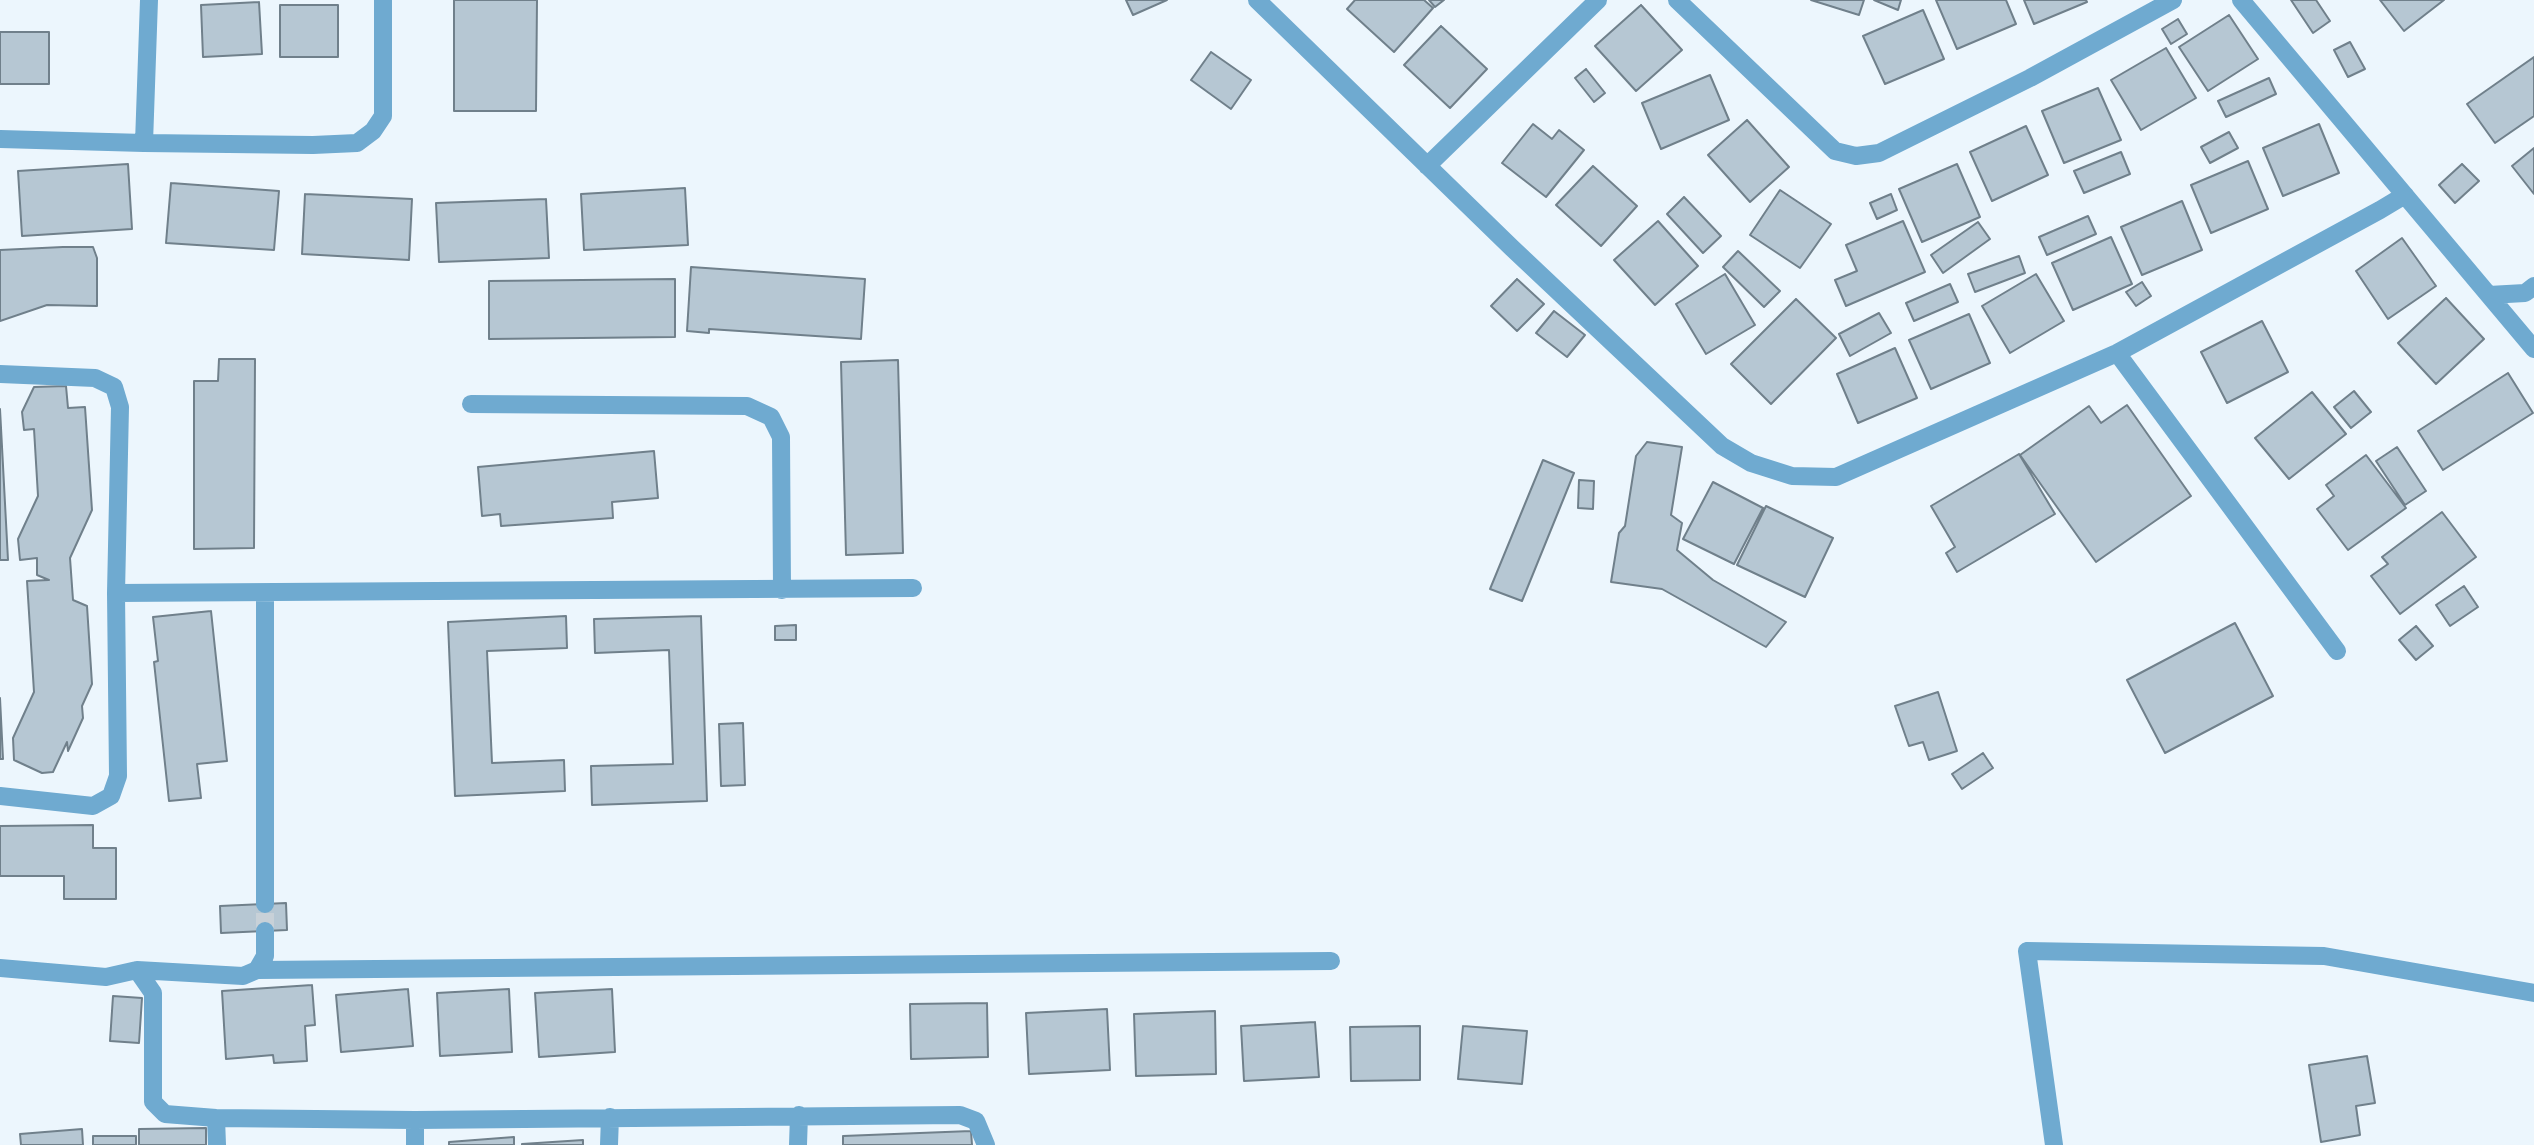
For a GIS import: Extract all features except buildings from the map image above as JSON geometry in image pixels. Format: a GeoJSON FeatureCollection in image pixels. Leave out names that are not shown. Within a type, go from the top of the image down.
{"type":"FeatureCollection","features":[{"type":"Feature","properties":{"kind":"street"},"geometry":{"type":"LineString","coordinates":[[144,143],[149,0]]}},
{"type":"Feature","properties":{"kind":"street"},"geometry":{"type":"LineString","coordinates":[[0,139],[313,145],[357,143],[373,131],[383,116],[383,0]]}},
{"type":"Feature","properties":{"kind":"street"},"geometry":{"type":"LineString","coordinates":[[1257,0],[1721,446],[1751,463],[1792,476],[1836,477],[2117,353],[2405,195]]}},
{"type":"Feature","properties":{"kind":"street"},"geometry":{"type":"LineString","coordinates":[[1427,166],[1598,0]]}},
{"type":"Feature","properties":{"kind":"street"},"geometry":{"type":"LineString","coordinates":[[1677,0],[1835,151],[1856,156],[1879,153],[1890,148],[2030,78],[2173,0]]}},
{"type":"Feature","properties":{"kind":"street"},"geometry":{"type":"LineString","coordinates":[[2241,0],[2534,349]]}},
{"type":"Feature","properties":{"kind":"street"},"geometry":{"type":"LineString","coordinates":[[2489,295],[2525,293],[2534,286]]}},
{"type":"Feature","properties":{"kind":"street"},"geometry":{"type":"LineString","coordinates":[[2117,353],[2337,651]]}},
{"type":"Feature","properties":{"kind":"street"},"geometry":{"type":"LineString","coordinates":[[0,374],[95,378],[114,387],[120,407],[116,593],[118,776],[111,796],[93,806],[0,796]]}},
{"type":"Feature","properties":{"kind":"street"},"geometry":{"type":"LineString","coordinates":[[471,404],[747,406],[771,417],[781,436],[782,590]]}},
{"type":"Feature","properties":{"kind":"street"},"geometry":{"type":"LineString","coordinates":[[116,593],[913,589]]}},
{"type":"Feature","properties":{"kind":"street"},"geometry":{"type":"LineString","coordinates":[[265,593],[265,904]]}},
{"type":"Feature","properties":{"kind":"street"},"geometry":{"type":"LineString","coordinates":[[257,970],[265,956],[265,931]]}},
{"type":"Feature","properties":{"kind":"street"},"geometry":{"type":"LineString","coordinates":[[2053,1145],[2027,951],[2324,956],[2534,993]]}},
{"type":"Feature","properties":{"kind":"street"},"geometry":{"type":"LineString","coordinates":[[0,968],[106,977],[137,970],[243,976],[257,970],[1331,961]]}},
{"type":"Feature","properties":{"kind":"street"},"geometry":{"type":"LineString","coordinates":[[137,970],[153,993],[153,1102],[165,1114],[216,1118],[415,1120],[960,1115],[976,1121],[986,1145]]}},
{"type":"Feature","properties":{"kind":"street"},"geometry":{"type":"LineString","coordinates":[[798,1145],[799,1115]]}},
{"type":"Feature","properties":{"kind":"street"},"geometry":{"type":"LineString","coordinates":[[609,1145],[610,1117]]}},
{"type":"Feature","properties":{"kind":"street"},"geometry":{"type":"LineString","coordinates":[[216,1118],[216,1145]]}},
{"type":"Feature","properties":{"kind":"street"},"geometry":{"type":"LineString","coordinates":[[415,1120],[415,1145]]}},
{"type":"Feature","properties":{"kind":"tunnel"},"geometry":{"type":"LineString","coordinates":[[265,904],[265,931]]}}]}
